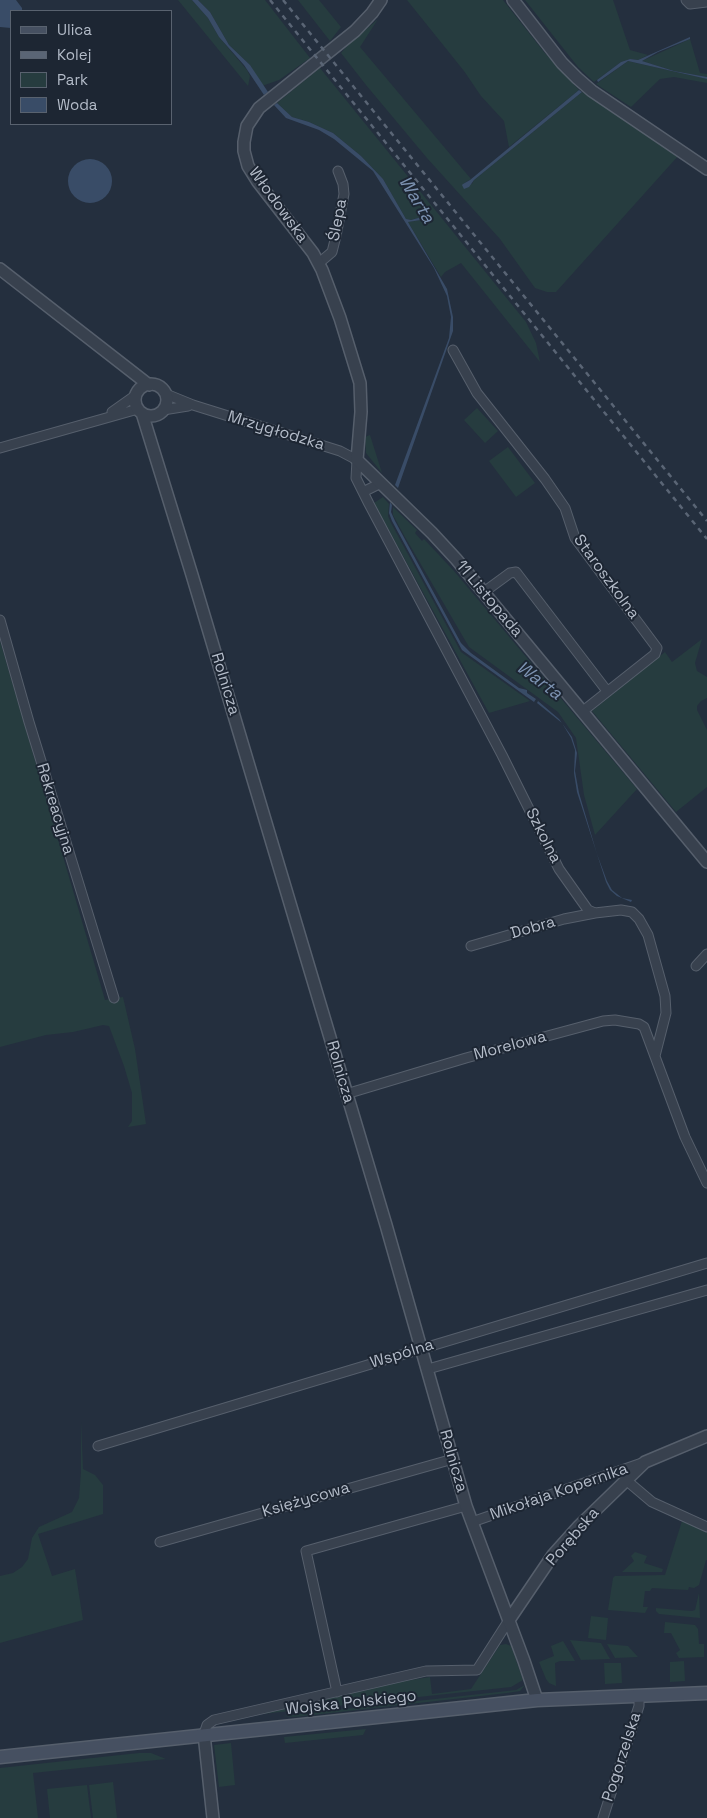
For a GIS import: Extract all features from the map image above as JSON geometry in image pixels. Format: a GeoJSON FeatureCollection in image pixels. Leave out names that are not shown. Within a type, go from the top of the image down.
{"type":"FeatureCollection","features":[{"type":"Feature","properties":{"kind":"main road","name":"Wojska Polskiego"},"geometry":{"type":"LineString","coordinates":[[0,1757],[537,1700],[707,1693]]}},
{"type":"Feature","properties":{"kind":"main road"},"geometry":{"type":"LineString","coordinates":[[693,1694],[707,1699]]}},
{"type":"Feature","properties":{"kind":"street","name":"Włodowska"},"geometry":{"type":"LineString","coordinates":[[357,460],[361,412],[360,383],[340,318],[319,263],[303,239],[258,182],[247,164],[244,151],[246,131],[253,114],[354,30],[371,14],[381,0]]}},
{"type":"Feature","properties":{"kind":"street"},"geometry":{"type":"LineString","coordinates":[[513,0],[562,63],[587,87],[707,169]]}},
{"type":"Feature","properties":{"kind":"street"},"geometry":{"type":"LineString","coordinates":[[686,0],[690,4],[707,2]]}},
{"type":"Feature","properties":{"kind":"street","name":"Ślepa"},"geometry":{"type":"LineString","coordinates":[[319,263],[332,252],[336,236],[344,194],[343,184],[338,171]]}},
{"type":"Feature","properties":{"kind":"street"},"geometry":{"type":"LineString","coordinates":[[0,269],[150,385]]}},
{"type":"Feature","properties":{"kind":"street","name":"Staroszkolna"},"geometry":{"type":"LineString","coordinates":[[453,350],[477,393],[545,479],[565,508],[575,538],[657,648],[655,654],[583,711]]}},
{"type":"Feature","properties":{"kind":"street"},"geometry":{"type":"LineString","coordinates":[[124,365],[137,393],[135,400],[140,411]]}},
{"type":"Feature","properties":{"kind":"street"},"geometry":{"type":"LineString","coordinates":[[0,448],[103,417],[140,411],[159,412],[167,400],[166,394],[159,386],[150,385],[143,387],[103,417]]}},
{"type":"Feature","properties":{"kind":"street","name":"Mrzygłodzka"},"geometry":{"type":"LineString","coordinates":[[166,394],[193,406],[340,451],[357,460]]}},
{"type":"Feature","properties":{"kind":"street","name":"Mrzygłodzka"},"geometry":{"type":"LineString","coordinates":[[159,412],[177,406],[193,406]]}},
{"type":"Feature","properties":{"kind":"street","name":"Rolnicza"},"geometry":{"type":"LineString","coordinates":[[140,411],[151,441],[422,1348],[466,1506],[537,1700]]}},
{"type":"Feature","properties":{"kind":"street","name":"Rolnicza"},"geometry":{"type":"LineString","coordinates":[[151,441],[159,412]]}},
{"type":"Feature","properties":{"kind":"street","name":"11 Listopada"},"geometry":{"type":"LineString","coordinates":[[357,460],[456,559],[707,862]]}},
{"type":"Feature","properties":{"kind":"street","name":"Szkolna"},"geometry":{"type":"LineString","coordinates":[[357,460],[356,476],[363,492],[502,755],[559,869],[588,910],[595,913]]}},
{"type":"Feature","properties":{"kind":"street"},"geometry":{"type":"LineString","coordinates":[[363,492],[384,486]]}},
{"type":"Feature","properties":{"kind":"street"},"geometry":{"type":"LineString","coordinates":[[484,592],[510,573],[516,572],[607,691]]}},
{"type":"Feature","properties":{"kind":"street","name":"Rekreacyjna"},"geometry":{"type":"LineString","coordinates":[[0,620],[32,732],[114,998]]}},
{"type":"Feature","properties":{"kind":"street"},"geometry":{"type":"LineString","coordinates":[[595,913],[621,910],[632,912],[639,919],[648,935],[666,996],[666,1013],[656,1056],[685,1137],[707,1183]]}},
{"type":"Feature","properties":{"kind":"street","name":"Dobra"},"geometry":{"type":"LineString","coordinates":[[471,946],[564,919],[595,913]]}},
{"type":"Feature","properties":{"kind":"street"},"geometry":{"type":"LineString","coordinates":[[696,966],[707,954]]}},
{"type":"Feature","properties":{"kind":"street","name":"Morelowa"},"geometry":{"type":"LineString","coordinates":[[346,1094],[466,1058],[603,1021],[615,1020],[642,1025],[656,1056]]}},
{"type":"Feature","properties":{"kind":"street","name":"Wspólna"},"geometry":{"type":"LineString","coordinates":[[98,1446],[707,1263]]}},
{"type":"Feature","properties":{"kind":"street"},"geometry":{"type":"LineString","coordinates":[[428,1369],[707,1290]]}},
{"type":"Feature","properties":{"kind":"street","name":"Porębska"},"geometry":{"type":"LineString","coordinates":[[337,1692],[426,1671],[477,1670],[553,1555],[579,1526],[645,1462],[707,1436]]}},
{"type":"Feature","properties":{"kind":"street","name":"Księżycowa"},"geometry":{"type":"LineString","coordinates":[[160,1542],[453,1459]]}},
{"type":"Feature","properties":{"kind":"street","name":"Mikołaja Kopernika"},"geometry":{"type":"LineString","coordinates":[[472,1522],[645,1462]]}},
{"type":"Feature","properties":{"kind":"street"},"geometry":{"type":"LineString","coordinates":[[626,1480],[652,1502],[707,1527]]}},
{"type":"Feature","properties":{"kind":"street","name":"Mikołaja Kopernika"},"geometry":{"type":"LineString","coordinates":[[337,1692],[306,1550],[466,1506]]}},
{"type":"Feature","properties":{"kind":"street"},"geometry":{"type":"LineString","coordinates":[[213,1818],[204,1734],[207,1725],[214,1720],[337,1692]]}},
{"type":"Feature","properties":{"kind":"street","name":"Pogorzelska"},"geometry":{"type":"LineString","coordinates":[[603,1818],[639,1706],[638,1696]]}},
{"type":"Feature","properties":{"kind":"green space"},"geometry":{"type":"Polygon","coordinates":[[[178,0],[192,0],[208,18],[219,37],[247,70],[250,76],[248,86],[178,0]]]}},
{"type":"Feature","properties":{"kind":"green space"},"geometry":{"type":"Polygon","coordinates":[[[198,0],[265,0],[310,58],[279,80],[262,86],[250,65],[229,45],[210,12],[198,0]]]}},
{"type":"Feature","properties":{"kind":"green space"},"geometry":{"type":"Polygon","coordinates":[[[298,0],[319,0],[341,27],[330,41],[298,0]]]}},
{"type":"Feature","properties":{"kind":"green space"},"geometry":{"type":"Polygon","coordinates":[[[407,0],[503,0],[544,52],[579,90],[509,147],[504,121],[481,96],[464,71],[407,0]]]}},
{"type":"Feature","properties":{"kind":"green space"},"geometry":{"type":"Polygon","coordinates":[[[525,0],[613,0],[630,50],[648,55],[638,60],[630,59],[621,62],[594,82],[578,67],[525,0]]]}},
{"type":"Feature","properties":{"kind":"green space"},"geometry":{"type":"Polygon","coordinates":[[[378,19],[360,47],[471,179],[463,184],[472,184],[474,180],[582,92],[679,155],[556,292],[547,292],[535,288],[500,239],[427,158],[341,53],[378,19]]]}},
{"type":"Feature","properties":{"kind":"green space"},"geometry":{"type":"Polygon","coordinates":[[[690,39],[700,73],[707,74],[707,77],[674,71],[642,61],[690,39]]]}},
{"type":"Feature","properties":{"kind":"green space"},"geometry":{"type":"Polygon","coordinates":[[[628,61],[707,79],[707,83],[674,77],[660,79],[631,107],[596,84],[628,61]]]}},
{"type":"Feature","properties":{"kind":"green space"},"geometry":{"type":"Polygon","coordinates":[[[320,68],[526,322],[536,343],[540,362],[461,263],[445,272],[441,277],[408,222],[427,219],[425,216],[411,220],[406,219],[383,179],[361,156],[333,133],[309,122],[292,117],[277,103],[320,68]]]}},
{"type":"Feature","properties":{"kind":"green space"},"geometry":{"type":"Polygon","coordinates":[[[477,408],[498,431],[485,443],[464,420],[477,408]]]}},
{"type":"Feature","properties":{"kind":"green space"},"geometry":{"type":"Polygon","coordinates":[[[370,435],[382,473],[366,453],[365,437],[370,435]]]}},
{"type":"Feature","properties":{"kind":"green space"},"geometry":{"type":"Polygon","coordinates":[[[508,447],[535,483],[516,497],[489,461],[508,447]]]}},
{"type":"Feature","properties":{"kind":"green space"},"geometry":{"type":"Polygon","coordinates":[[[383,497],[389,504],[388,516],[391,523],[461,652],[530,701],[489,713],[374,503],[383,497]]]}},
{"type":"Feature","properties":{"kind":"green space"},"geometry":{"type":"Polygon","coordinates":[[[393,507],[417,530],[415,533],[422,541],[424,539],[454,571],[637,789],[595,835],[584,795],[576,738],[558,712],[469,647],[393,515],[393,507]]]}},
{"type":"Feature","properties":{"kind":"green space"},"geometry":{"type":"Polygon","coordinates":[[[702,639],[695,663],[697,671],[707,677],[707,698],[701,701],[697,706],[697,710],[707,730],[707,787],[676,812],[592,711],[665,652],[672,662],[702,639]]]}},
{"type":"Feature","properties":{"kind":"green space"},"geometry":{"type":"Polygon","coordinates":[[[0,641],[105,1000],[123,997],[135,1049],[146,1124],[128,1127],[132,1121],[132,1093],[109,1026],[103,1025],[73,1032],[46,1035],[0,1047],[0,641]]]}},
{"type":"Feature","properties":{"kind":"green space"},"geometry":{"type":"Polygon","coordinates":[[[81,1422],[83,1469],[95,1475],[103,1485],[103,1514],[38,1534],[52,1576],[75,1569],[83,1620],[0,1643],[0,1576],[13,1573],[22,1567],[28,1559],[32,1538],[39,1527],[72,1512],[79,1498],[81,1422]]]}},
{"type":"Feature","properties":{"kind":"green space"},"geometry":{"type":"Polygon","coordinates":[[[682,1521],[707,1532],[707,1560],[699,1585],[694,1588],[689,1587],[688,1590],[652,1588],[650,1591],[645,1591],[643,1607],[648,1607],[645,1613],[608,1610],[613,1578],[615,1576],[665,1575],[682,1521]]]}},
{"type":"Feature","properties":{"kind":"green space"},"geometry":{"type":"Polygon","coordinates":[[[635,1552],[647,1556],[644,1563],[663,1569],[662,1572],[622,1572],[634,1561],[631,1556],[635,1552]]]}},
{"type":"Feature","properties":{"kind":"green space"},"geometry":{"type":"Polygon","coordinates":[[[699,1593],[700,1618],[659,1614],[656,1611],[656,1608],[695,1610],[699,1593]]]}},
{"type":"Feature","properties":{"kind":"green space"},"geometry":{"type":"Polygon","coordinates":[[[591,1616],[608,1618],[606,1640],[588,1638],[591,1616]]]}},
{"type":"Feature","properties":{"kind":"green space"},"geometry":{"type":"Polygon","coordinates":[[[665,1622],[695,1625],[698,1629],[699,1644],[704,1644],[704,1657],[679,1658],[676,1653],[680,1650],[671,1633],[664,1633],[665,1622]]]}},
{"type":"Feature","properties":{"kind":"green space"},"geometry":{"type":"Polygon","coordinates":[[[570,1640],[601,1643],[610,1659],[581,1660],[570,1640]]]}},
{"type":"Feature","properties":{"kind":"green space"},"geometry":{"type":"Polygon","coordinates":[[[563,1641],[575,1661],[555,1663],[556,1686],[549,1683],[546,1679],[539,1662],[554,1656],[551,1646],[563,1641]]]}},
{"type":"Feature","properties":{"kind":"green space"},"geometry":{"type":"Polygon","coordinates":[[[506,1644],[511,1646],[523,1680],[511,1687],[262,1714],[430,1677],[432,1694],[471,1689],[500,1645],[506,1644]]]}},
{"type":"Feature","properties":{"kind":"green space"},"geometry":{"type":"Polygon","coordinates":[[[607,1644],[628,1646],[638,1657],[615,1658],[607,1644]]]}},
{"type":"Feature","properties":{"kind":"green space"},"geometry":{"type":"Polygon","coordinates":[[[684,1661],[685,1681],[670,1682],[670,1662],[684,1661]]]}},
{"type":"Feature","properties":{"kind":"green space"},"geometry":{"type":"Polygon","coordinates":[[[604,1663],[621,1663],[622,1683],[605,1684],[604,1663]]]}},
{"type":"Feature","properties":{"kind":"green space"},"geometry":{"type":"Polygon","coordinates":[[[525,1685],[520,1691],[507,1693],[295,1717],[282,1716],[516,1690],[525,1685]]]}},
{"type":"Feature","properties":{"kind":"green space"},"geometry":{"type":"Polygon","coordinates":[[[366,1729],[363,1735],[285,1743],[284,1737],[366,1729]]]}},
{"type":"Feature","properties":{"kind":"green space"},"geometry":{"type":"Polygon","coordinates":[[[231,1743],[235,1785],[219,1787],[214,1745],[231,1743]]]}},
{"type":"Feature","properties":{"kind":"green space"},"geometry":{"type":"Polygon","coordinates":[[[151,1753],[166,1759],[33,1773],[38,1818],[0,1818],[0,1768],[151,1753]]]}},
{"type":"Feature","properties":{"kind":"green space"},"geometry":{"type":"Polygon","coordinates":[[[113,1782],[117,1818],[93,1818],[89,1785],[113,1782]]]}},
{"type":"Feature","properties":{"kind":"green space"},"geometry":{"type":"Polygon","coordinates":[[[87,1785],[91,1818],[50,1818],[47,1789],[87,1785]]]}},
{"type":"Feature","properties":{"kind":"water"},"geometry":{"type":"Polygon","coordinates":[[[0,0],[16,0],[22,10],[10,10],[10,28],[0,27],[0,0]]]}},
{"type":"Feature","properties":{"kind":"water"},"geometry":{"type":"Polygon","coordinates":[[[192,0],[198,0],[210,12],[229,45],[250,65],[268,92],[264,95],[244,65],[219,37],[208,18],[192,0]]]}},
{"type":"Feature","properties":{"kind":"water"},"geometry":{"type":"Polygon","coordinates":[[[690,37],[690,39],[658,52],[642,61],[674,71],[707,77],[707,79],[628,61],[598,82],[597,80],[621,62],[630,59],[638,60],[690,37]]]}},
{"type":"Feature","properties":{"kind":"water"},"geometry":{"type":"Polygon","coordinates":[[[579,90],[582,92],[474,180],[469,187],[464,189],[463,184],[579,90]]]}},
{"type":"Feature","properties":{"kind":"water"},"geometry":{"type":"Polygon","coordinates":[[[277,103],[292,117],[309,122],[333,133],[361,156],[383,179],[406,219],[411,220],[425,216],[427,219],[408,222],[447,289],[453,317],[453,331],[398,488],[395,485],[449,338],[451,317],[447,296],[434,268],[373,171],[334,139],[319,130],[286,118],[274,105],[277,103]]]}},
{"type":"Feature","properties":{"kind":"water"},"geometry":{"type":"Polygon","coordinates":[[[90,159],[102,163],[108,169],[112,181],[108,193],[102,199],[90,203],[78,199],[72,193],[68,181],[72,169],[78,163],[90,159]]]}},
{"type":"Feature","properties":{"kind":"water"},"geometry":{"type":"Polygon","coordinates":[[[390,502],[392,505],[391,512],[395,521],[461,643],[471,653],[519,688],[527,690],[527,693],[536,699],[534,702],[462,650],[392,521],[389,513],[390,502]]]}},
{"type":"Feature","properties":{"kind":"water"},"geometry":{"type":"Polygon","coordinates":[[[538,701],[559,719],[562,723],[537,703],[538,701]]]}},
{"type":"Feature","properties":{"kind":"water"},"geometry":{"type":"Polygon","coordinates":[[[563,724],[572,737],[577,753],[575,771],[579,793],[607,881],[612,890],[622,898],[632,900],[631,902],[617,896],[610,890],[606,882],[577,792],[574,773],[575,750],[563,724]]]}},
{"type":"Feature","properties":{"kind":"railway"},"geometry":{"type":"LineString","coordinates":[[270,0],[707,539]]}},
{"type":"Feature","properties":{"kind":"railway"},"geometry":{"type":"LineString","coordinates":[[283,0],[707,521]]}},
{"type":"Feature","properties":{"kind":"water label","name":"Warta"},"geometry":{"type":"Point","coordinates":[416,200]}},
{"type":"Feature","properties":{"kind":"water label","name":"Warta"},"geometry":{"type":"Point","coordinates":[539,681]}}]}
